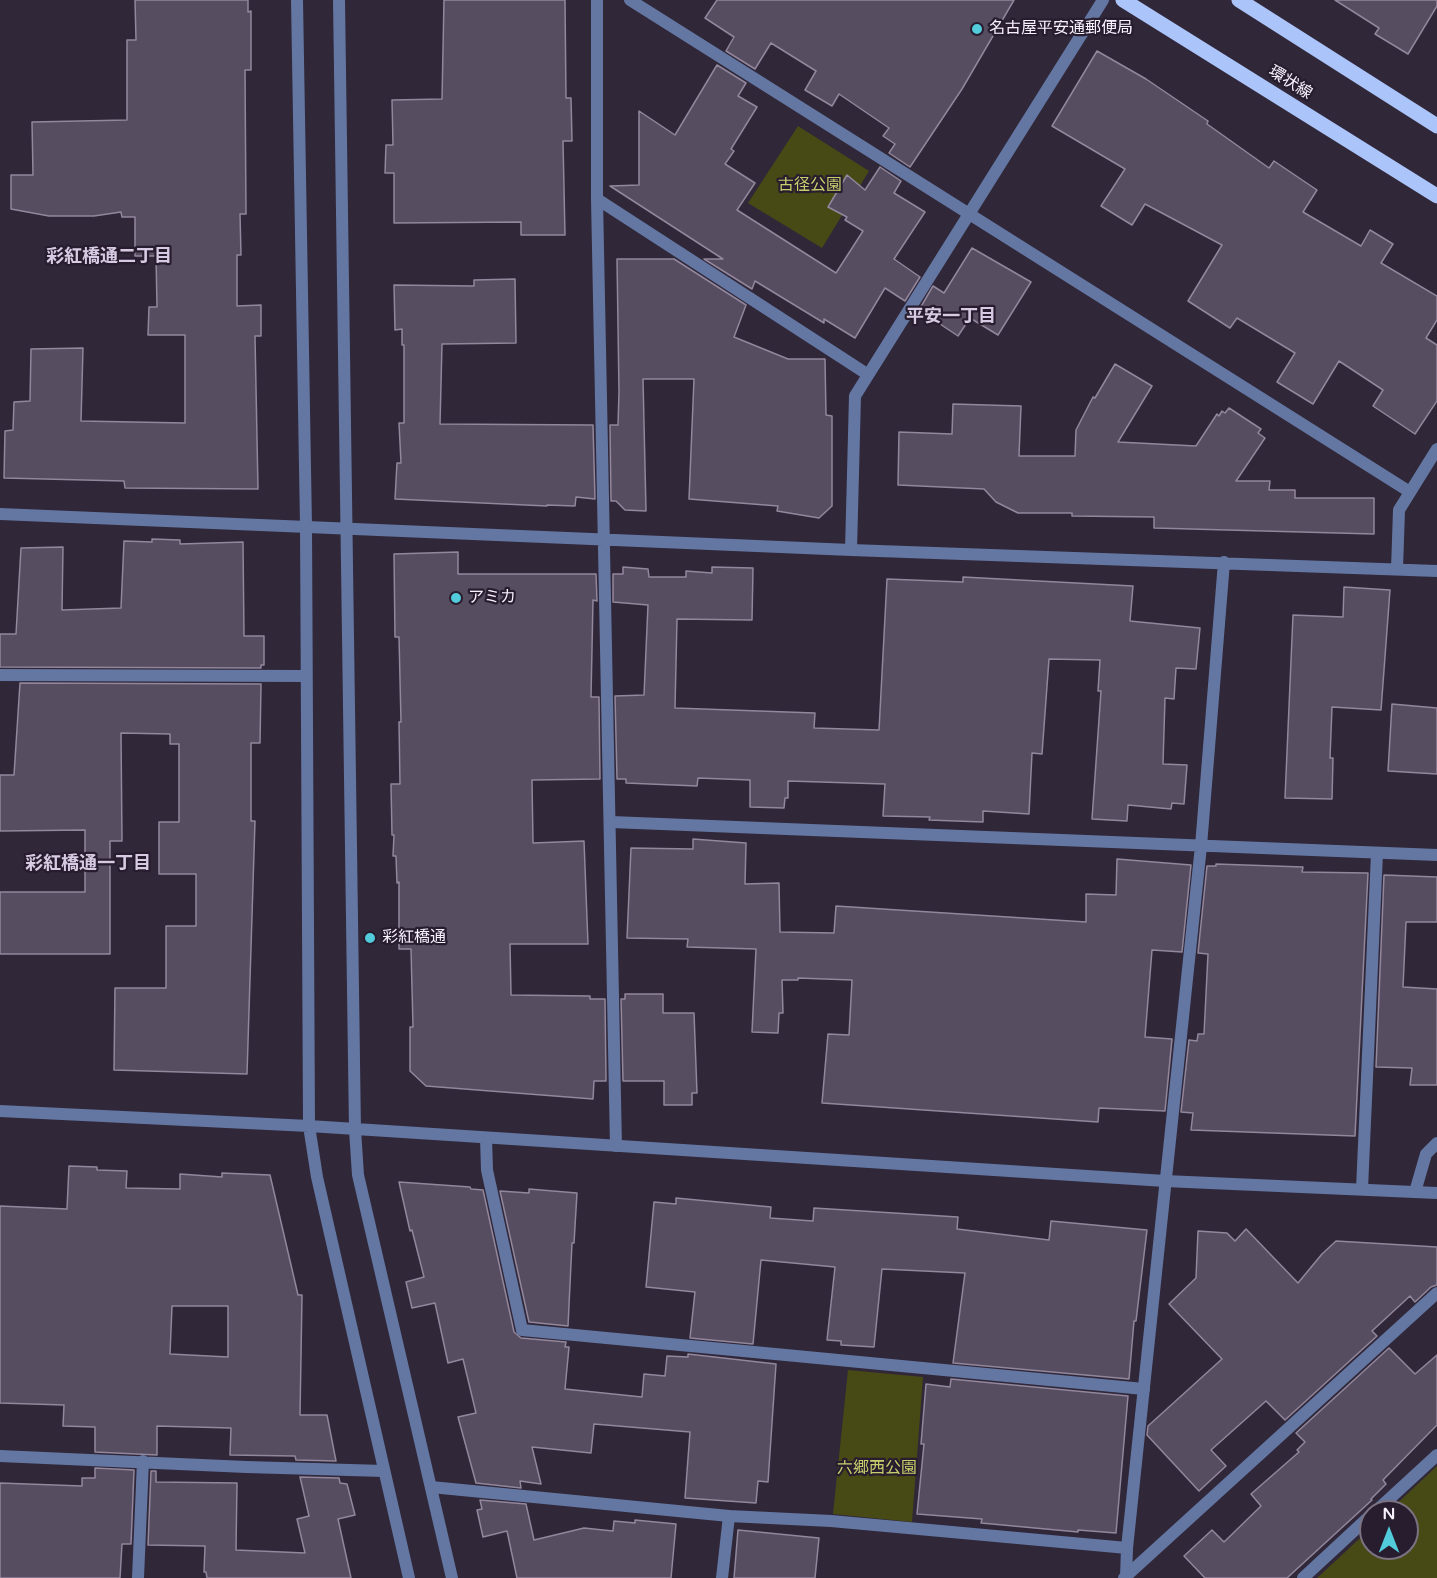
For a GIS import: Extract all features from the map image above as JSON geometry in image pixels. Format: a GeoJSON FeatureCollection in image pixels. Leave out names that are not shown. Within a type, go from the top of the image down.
{"type":"FeatureCollection","features":[{"type":"Feature","properties":{"kind":"main road","name":"環状線"},"geometry":{"type":"LineString","coordinates":[[1123,0],[1437,196]]}},
{"type":"Feature","properties":{"kind":"main road"},"geometry":{"type":"LineString","coordinates":[[1239,0],[1437,126]]}},
{"type":"Feature","properties":{"kind":"street"},"geometry":{"type":"LineString","coordinates":[[297,0],[306,525],[309,1126],[317,1177],[410,1578]]}},
{"type":"Feature","properties":{"kind":"street"},"geometry":{"type":"LineString","coordinates":[[339,0],[355,1130],[358,1175],[453,1578]]}},
{"type":"Feature","properties":{"kind":"street"},"geometry":{"type":"LineString","coordinates":[[597,0],[597,199],[616,1146]]}},
{"type":"Feature","properties":{"kind":"street"},"geometry":{"type":"LineString","coordinates":[[630,0],[1410,492]]}},
{"type":"Feature","properties":{"kind":"street"},"geometry":{"type":"LineString","coordinates":[[851,549],[855,396],[1103,0]]}},
{"type":"Feature","properties":{"kind":"street"},"geometry":{"type":"LineString","coordinates":[[597,199],[867,374]]}},
{"type":"Feature","properties":{"kind":"street"},"geometry":{"type":"LineString","coordinates":[[1397,569],[1399,510],[1437,449]]}},
{"type":"Feature","properties":{"kind":"street"},"geometry":{"type":"LineString","coordinates":[[0,514],[1437,571]]}},
{"type":"Feature","properties":{"kind":"street"},"geometry":{"type":"LineString","coordinates":[[1125,1577],[1201,846],[1224,562]]}},
{"type":"Feature","properties":{"kind":"street"},"geometry":{"type":"LineString","coordinates":[[0,675],[306,676]]}},
{"type":"Feature","properties":{"kind":"street"},"geometry":{"type":"LineString","coordinates":[[611,822],[1437,855]]}},
{"type":"Feature","properties":{"kind":"street"},"geometry":{"type":"LineString","coordinates":[[1362,1189],[1377,853]]}},
{"type":"Feature","properties":{"kind":"street"},"geometry":{"type":"LineString","coordinates":[[0,1111],[309,1126],[1165,1181],[1437,1193]]}},
{"type":"Feature","properties":{"kind":"street"},"geometry":{"type":"LineString","coordinates":[[486,1138],[487,1170],[522,1330],[1144,1389]]}},
{"type":"Feature","properties":{"kind":"street"},"geometry":{"type":"LineString","coordinates":[[1415,1192],[1426,1154],[1437,1143]]}},
{"type":"Feature","properties":{"kind":"street"},"geometry":{"type":"LineString","coordinates":[[1125,1577],[1437,1293]]}},
{"type":"Feature","properties":{"kind":"street"},"geometry":{"type":"LineString","coordinates":[[1388,1500],[1437,1455]]}},
{"type":"Feature","properties":{"kind":"street"},"geometry":{"type":"LineString","coordinates":[[0,1456],[384,1471]]}},
{"type":"Feature","properties":{"kind":"street"},"geometry":{"type":"LineString","coordinates":[[138,1578],[143,1461]]}},
{"type":"Feature","properties":{"kind":"street"},"geometry":{"type":"LineString","coordinates":[[431,1487],[729,1516],[831,1521],[1127,1548]]}},
{"type":"Feature","properties":{"kind":"street"},"geometry":{"type":"LineString","coordinates":[[722,1578],[729,1516]]}},
{"type":"Feature","properties":{"kind":"street"},"geometry":{"type":"LineString","coordinates":[[1303,1578],[1359,1526]]}},
{"type":"Feature","properties":{"kind":"green space","name":"古径公園"},"geometry":{"type":"Polygon","coordinates":[[[798,126],[869,171],[822,248],[748,203],[798,126]]]}},
{"type":"Feature","properties":{"kind":"green space","name":"六郷西公園"},"geometry":{"type":"Polygon","coordinates":[[[848,1370],[923,1377],[912,1522],[833,1514],[848,1370]]]}},
{"type":"Feature","properties":{"kind":"green space"},"geometry":{"type":"Polygon","coordinates":[[[1437,1466],[1437,1578],[1317,1578],[1359,1539],[1359,1560],[1419,1560],[1419,1500],[1401,1500],[1437,1466]]]}},
{"type":"Feature","properties":{"kind":"building"},"geometry":{"type":"Polygon","coordinates":[[[135,0],[248,0],[248,12],[251,11],[251,70],[245,70],[246,214],[240,214],[241,255],[237,255],[237,306],[261,305],[261,336],[255,336],[258,489],[125,488],[124,481],[4,478],[5,431],[13,430],[14,402],[30,401],[31,349],[83,348],[81,421],[185,423],[185,335],[148,335],[149,307],[157,307],[156,256],[135,256],[135,217],[122,217],[121,212],[94,216],[49,216],[11,209],[11,175],[33,175],[32,122],[127,120],[127,40],[136,40],[135,0]]]}},
{"type":"Feature","properties":{"kind":"building"},"geometry":{"type":"Polygon","coordinates":[[[444,0],[565,0],[566,98],[571,98],[572,141],[563,141],[565,235],[521,235],[521,222],[394,223],[394,173],[385,173],[386,145],[393,145],[392,100],[442,99],[444,0]]]}},
{"type":"Feature","properties":{"kind":"building"},"geometry":{"type":"Polygon","coordinates":[[[717,0],[1014,0],[962,89],[910,167],[889,153],[895,144],[883,136],[889,128],[839,94],[832,106],[805,90],[816,71],[771,43],[755,69],[726,51],[734,37],[705,18],[717,0]]]}},
{"type":"Feature","properties":{"kind":"building"},"geometry":{"type":"Polygon","coordinates":[[[1335,0],[1437,0],[1437,6],[1408,54],[1375,34],[1379,28],[1335,0]]]}},
{"type":"Feature","properties":{"kind":"building"},"geometry":{"type":"Polygon","coordinates":[[[1097,51],[1146,79],[1208,121],[1207,124],[1269,168],[1274,161],[1317,190],[1303,212],[1361,246],[1370,230],[1393,244],[1381,263],[1437,296],[1437,320],[1426,338],[1437,345],[1437,401],[1415,434],[1373,406],[1383,390],[1339,361],[1313,404],[1277,382],[1295,353],[1237,318],[1230,328],[1188,301],[1222,245],[1145,204],[1132,225],[1101,206],[1125,169],[1052,126],[1097,51]]]}},
{"type":"Feature","properties":{"kind":"building"},"geometry":{"type":"Polygon","coordinates":[[[717,65],[746,83],[738,96],[757,107],[731,149],[734,151],[725,164],[755,183],[737,210],[836,273],[863,231],[845,220],[847,217],[828,207],[847,175],[865,190],[880,167],[901,181],[894,193],[925,212],[894,259],[920,277],[905,301],[885,288],[855,338],[824,319],[824,323],[755,281],[752,289],[704,259],[723,259],[610,186],[639,185],[639,111],[675,135],[717,65]]]}},
{"type":"Feature","properties":{"kind":"building"},"geometry":{"type":"Polygon","coordinates":[[[972,248],[1031,282],[998,335],[970,318],[958,336],[919,310],[933,286],[944,293],[972,248]]]}},
{"type":"Feature","properties":{"kind":"building"},"geometry":{"type":"Polygon","coordinates":[[[617,259],[674,259],[746,305],[734,337],[788,359],[825,359],[826,415],[832,416],[832,506],[819,518],[777,511],[778,506],[689,499],[694,379],[643,379],[646,511],[625,510],[616,501],[611,501],[610,425],[618,425],[619,392],[617,259]]]}},
{"type":"Feature","properties":{"kind":"building"},"geometry":{"type":"Polygon","coordinates":[[[515,279],[516,343],[442,344],[440,424],[593,425],[595,499],[576,497],[575,506],[547,506],[395,499],[397,463],[401,463],[399,423],[404,423],[404,345],[402,345],[402,329],[395,330],[394,285],[474,286],[474,280],[515,279]]]}},
{"type":"Feature","properties":{"kind":"building"},"geometry":{"type":"Polygon","coordinates":[[[1115,364],[1152,386],[1118,442],[1196,446],[1217,414],[1219,416],[1222,411],[1225,413],[1229,408],[1261,429],[1258,433],[1265,438],[1236,481],[1270,481],[1269,490],[1295,490],[1295,498],[1374,498],[1374,534],[1154,528],[1154,517],[1018,513],[996,502],[984,489],[898,485],[899,432],[952,434],[953,404],[1021,406],[1019,456],[1075,456],[1076,430],[1093,397],[1095,398],[1115,364]]]}},
{"type":"Feature","properties":{"kind":"building"},"geometry":{"type":"Polygon","coordinates":[[[152,539],[180,540],[180,544],[243,542],[244,636],[264,636],[264,665],[261,665],[261,668],[0,667],[0,634],[16,634],[21,548],[63,547],[62,610],[121,608],[124,541],[152,542],[152,539]]]}},
{"type":"Feature","properties":{"kind":"building"},"geometry":{"type":"Polygon","coordinates":[[[458,552],[458,574],[596,574],[597,601],[593,600],[591,697],[599,697],[600,779],[532,780],[533,843],[584,841],[588,944],[510,944],[511,995],[590,996],[590,999],[605,999],[606,1081],[594,1081],[593,1099],[426,1086],[410,1071],[410,1027],[413,1027],[411,949],[399,949],[399,882],[397,883],[396,856],[393,856],[394,835],[392,835],[391,784],[400,784],[399,722],[401,722],[399,637],[395,637],[394,554],[458,552]]]}},
{"type":"Feature","properties":{"kind":"building"},"geometry":{"type":"Polygon","coordinates":[[[623,567],[648,569],[649,577],[686,577],[686,571],[712,573],[712,567],[753,568],[752,620],[677,619],[675,708],[815,713],[814,728],[879,730],[887,579],[963,582],[963,577],[1133,586],[1130,621],[1200,628],[1196,669],[1176,668],[1174,699],[1165,698],[1163,764],[1187,765],[1184,804],[1172,803],[1171,809],[1128,805],[1127,821],[1092,819],[1101,691],[1098,691],[1100,660],[1049,659],[1042,754],[1032,753],[1029,814],[983,811],[983,822],[929,820],[930,817],[883,816],[885,784],[788,781],[788,798],[785,798],[784,808],[750,807],[750,780],[698,778],[697,786],[626,783],[626,779],[617,779],[615,696],[644,695],[648,605],[613,602],[613,574],[623,574],[623,567]]]}},
{"type":"Feature","properties":{"kind":"building"},"geometry":{"type":"Polygon","coordinates":[[[1344,587],[1390,590],[1381,710],[1332,707],[1330,758],[1333,758],[1332,799],[1285,798],[1293,615],[1343,617],[1344,587]]]}},
{"type":"Feature","properties":{"kind":"building"},"geometry":{"type":"Polygon","coordinates":[[[20,683],[261,684],[260,743],[251,743],[251,821],[255,821],[247,1074],[114,1070],[115,988],[166,988],[166,926],[196,926],[196,874],[159,874],[159,822],[179,822],[179,744],[170,744],[170,734],[121,733],[122,841],[110,841],[110,954],[0,954],[0,892],[85,892],[85,830],[0,831],[0,775],[14,775],[20,683]]]}},
{"type":"Feature","properties":{"kind":"building"},"geometry":{"type":"Polygon","coordinates":[[[1392,704],[1437,708],[1437,774],[1388,771],[1392,704]]]}},
{"type":"Feature","properties":{"kind":"building"},"geometry":{"type":"Polygon","coordinates":[[[693,839],[746,843],[745,884],[779,883],[780,932],[834,933],[836,906],[1086,922],[1086,894],[1116,895],[1117,859],[1191,865],[1182,952],[1152,950],[1145,1037],[1172,1039],[1165,1111],[1099,1108],[1098,1122],[822,1103],[828,1034],[849,1035],[852,980],[798,978],[798,980],[782,980],[783,1013],[779,1013],[778,1033],[752,1032],[756,949],[687,947],[688,939],[627,938],[631,848],[693,849],[693,839]]]}},
{"type":"Feature","properties":{"kind":"building"},"geometry":{"type":"Polygon","coordinates":[[[1216,864],[1303,867],[1302,872],[1368,873],[1355,1136],[1191,1130],[1193,1113],[1181,1112],[1189,1040],[1197,1041],[1198,1034],[1204,1034],[1208,954],[1198,953],[1207,866],[1216,866],[1216,864]]]}},
{"type":"Feature","properties":{"kind":"building"},"geometry":{"type":"Polygon","coordinates":[[[1384,875],[1437,877],[1437,922],[1406,922],[1403,987],[1437,989],[1437,1085],[1410,1085],[1412,1068],[1376,1067],[1384,875]]]}},
{"type":"Feature","properties":{"kind":"building"},"geometry":{"type":"Polygon","coordinates":[[[625,994],[663,994],[663,1013],[694,1013],[697,1093],[692,1093],[692,1105],[664,1105],[664,1081],[623,1081],[621,999],[625,999],[625,994]]]}},
{"type":"Feature","properties":{"kind":"building"},"geometry":{"type":"Polygon","coordinates":[[[69,1166],[127,1171],[126,1188],[180,1189],[180,1174],[222,1177],[222,1173],[270,1175],[298,1295],[302,1295],[300,1415],[327,1415],[336,1461],[296,1460],[295,1456],[230,1455],[231,1428],[157,1426],[157,1455],[95,1452],[95,1427],[63,1426],[64,1405],[0,1403],[0,1206],[67,1209],[69,1166]],[[172,1306],[170,1354],[228,1357],[228,1306],[172,1306]]]}},
{"type":"Feature","properties":{"kind":"building"},"geometry":{"type":"Polygon","coordinates":[[[399,1182],[483,1190],[514,1332],[521,1338],[566,1342],[565,1347],[569,1347],[565,1389],[642,1397],[644,1374],[665,1376],[667,1356],[688,1357],[688,1354],[776,1364],[768,1482],[758,1481],[756,1503],[685,1498],[690,1432],[594,1424],[591,1453],[532,1447],[541,1484],[520,1481],[521,1488],[476,1483],[458,1417],[476,1413],[463,1359],[448,1363],[435,1303],[412,1308],[406,1282],[424,1277],[412,1230],[410,1231],[399,1182]]]}},
{"type":"Feature","properties":{"kind":"building"},"geometry":{"type":"Polygon","coordinates":[[[529,1189],[577,1193],[568,1326],[529,1322],[500,1191],[529,1193],[529,1189]]]}},
{"type":"Feature","properties":{"kind":"building"},"geometry":{"type":"Polygon","coordinates":[[[676,1198],[771,1207],[770,1218],[813,1221],[814,1208],[958,1217],[957,1229],[1049,1240],[1051,1221],[1147,1230],[1136,1321],[1134,1321],[1129,1379],[953,1363],[965,1273],[882,1269],[874,1347],[841,1345],[841,1341],[827,1340],[835,1267],[761,1260],[753,1344],[690,1338],[695,1292],[646,1287],[654,1202],[676,1204],[676,1198]]]}},
{"type":"Feature","properties":{"kind":"building"},"geometry":{"type":"Polygon","coordinates":[[[1246,1229],[1298,1283],[1336,1241],[1437,1247],[1437,1285],[1431,1287],[1415,1302],[1410,1296],[1372,1331],[1377,1336],[1285,1420],[1266,1401],[1211,1450],[1226,1466],[1199,1491],[1147,1435],[1148,1426],[1222,1359],[1169,1304],[1196,1278],[1198,1231],[1227,1233],[1235,1241],[1246,1229]]]}},
{"type":"Feature","properties":{"kind":"building"},"geometry":{"type":"Polygon","coordinates":[[[1389,1348],[1415,1374],[1437,1355],[1437,1425],[1383,1480],[1386,1484],[1372,1500],[1359,1500],[1359,1512],[1287,1578],[1205,1578],[1184,1556],[1212,1530],[1224,1542],[1261,1506],[1251,1494],[1299,1452],[1297,1450],[1305,1442],[1296,1433],[1389,1348]]]}},
{"type":"Feature","properties":{"kind":"building"},"geometry":{"type":"Polygon","coordinates":[[[951,1379],[1128,1396],[1116,1533],[1078,1530],[1078,1532],[981,1523],[982,1519],[917,1514],[924,1444],[921,1444],[926,1384],[950,1387],[951,1379]]]}},
{"type":"Feature","properties":{"kind":"building"},"geometry":{"type":"Polygon","coordinates":[[[95,1468],[134,1470],[131,1544],[122,1544],[120,1578],[0,1578],[0,1483],[82,1486],[82,1478],[95,1478],[95,1468]]]}},
{"type":"Feature","properties":{"kind":"building"},"geometry":{"type":"Polygon","coordinates":[[[151,1471],[156,1471],[156,1482],[237,1483],[236,1550],[305,1553],[297,1519],[309,1516],[300,1477],[339,1478],[340,1483],[347,1484],[355,1515],[338,1519],[351,1578],[207,1578],[204,1572],[205,1546],[148,1545],[151,1471]]]}},
{"type":"Feature","properties":{"kind":"building"},"geometry":{"type":"Polygon","coordinates":[[[480,1500],[526,1504],[534,1540],[584,1528],[613,1531],[614,1521],[635,1523],[635,1520],[676,1524],[671,1578],[517,1578],[507,1531],[483,1537],[477,1510],[482,1509],[480,1500]]]}},
{"type":"Feature","properties":{"kind":"building"},"geometry":{"type":"Polygon","coordinates":[[[738,1530],[819,1538],[815,1578],[734,1578],[738,1530]]]}},
{"type":"Feature","properties":{"kind":"place","name":"名古屋平安通郵便局"},"geometry":{"type":"Point","coordinates":[977,29]}},
{"type":"Feature","properties":{"kind":"place","name":"アミカ"},"geometry":{"type":"Point","coordinates":[456,598]}},
{"type":"Feature","properties":{"kind":"place","name":"彩紅橋通"},"geometry":{"type":"Point","coordinates":[370,938]}},
{"type":"Feature","properties":{"kind":"district","name":"彩紅橋通二丁目"},"geometry":{"type":"Point","coordinates":[109,257]}},
{"type":"Feature","properties":{"kind":"district","name":"平安一丁目"},"geometry":{"type":"Point","coordinates":[951,317]}},
{"type":"Feature","properties":{"kind":"district","name":"彩紅橋通一丁目"},"geometry":{"type":"Point","coordinates":[88,864]}}]}
